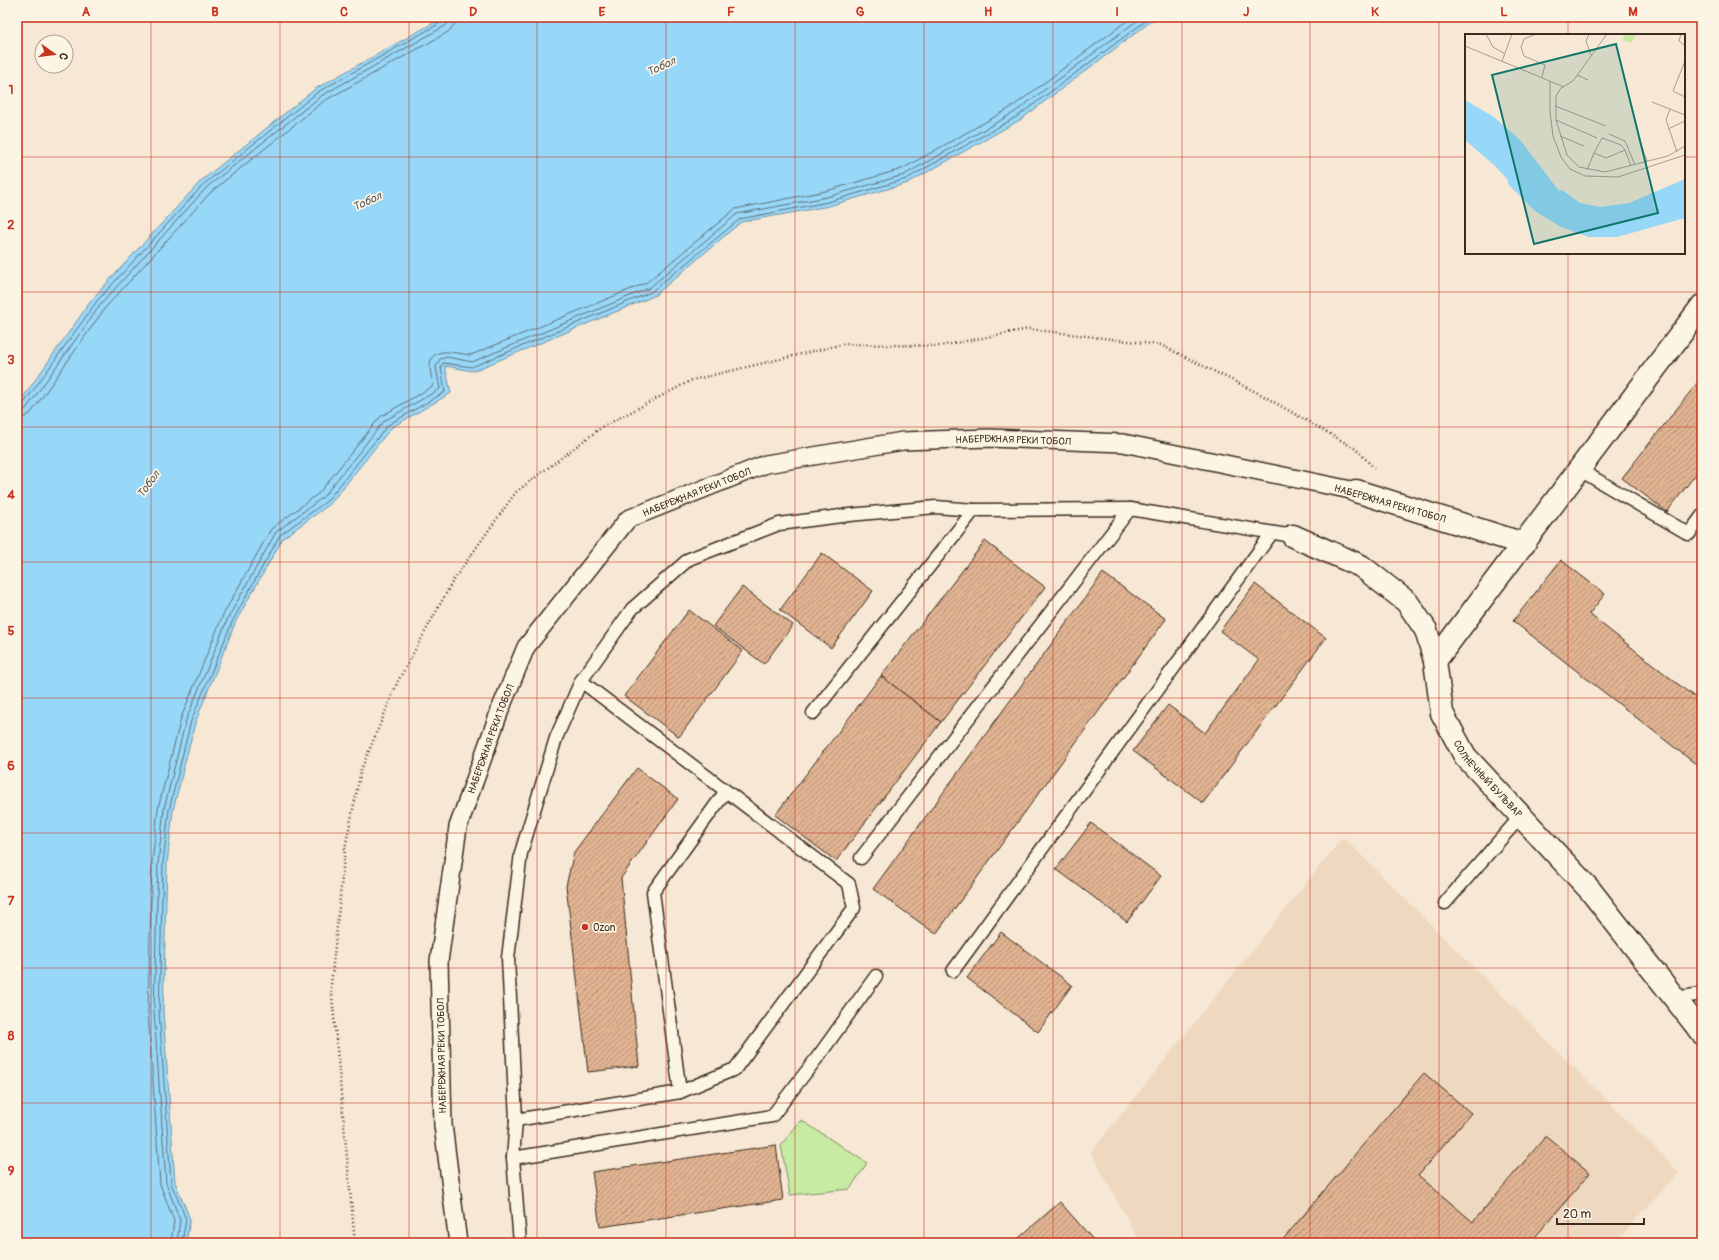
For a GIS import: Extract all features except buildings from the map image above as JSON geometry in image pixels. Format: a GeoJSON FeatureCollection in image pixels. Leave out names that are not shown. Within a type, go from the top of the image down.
{"type":"FeatureCollection","features":[{"type":"Feature","properties":{"kind":"street"},"geometry":{"type":"LineString","coordinates":[[1435,661],[1702,306]]}},
{"type":"Feature","properties":{"kind":"street","name":"НАБЕРЕЖНАЯ РЕКИ ТОБОЛ"},"geometry":{"type":"LineString","coordinates":[[458,1243],[443,1125],[439,961],[458,827],[500,710],[526,647],[628,519],[766,464],[903,440],[988,438],[1123,443],[1356,491],[1524,544]]}},
{"type":"Feature","properties":{"kind":"street","name":"СОЛНЕЧНЫЙ БУЛЬВАР"},"geometry":{"type":"LineString","coordinates":[[1293,536],[1361,566],[1407,602],[1426,630],[1435,661],[1442,713],[1465,756],[1590,890],[1702,1032]]}},
{"type":"Feature","properties":{"kind":"lane"},"geometry":{"type":"LineString","coordinates":[[1580,470],[1689,534],[1702,516]]}},
{"type":"Feature","properties":{"kind":"lane"},"geometry":{"type":"LineString","coordinates":[[520,1243],[513,1158],[516,1120],[508,958],[521,853],[556,738],[582,681],[632,609],[689,559],[779,524],[936,507],[974,510],[1130,509],[1293,536]]}},
{"type":"Feature","properties":{"kind":"lane"},"geometry":{"type":"LineString","coordinates":[[861,858],[1130,509]]}},
{"type":"Feature","properties":{"kind":"lane"},"geometry":{"type":"LineString","coordinates":[[814,713],[974,510]]}},
{"type":"Feature","properties":{"kind":"lane"},"geometry":{"type":"LineString","coordinates":[[953,971],[1272,532]]}},
{"type":"Feature","properties":{"kind":"lane"},"geometry":{"type":"LineString","coordinates":[[516,1120],[680,1092],[735,1068],[854,908],[849,884],[582,681]]}},
{"type":"Feature","properties":{"kind":"lane"},"geometry":{"type":"LineString","coordinates":[[680,1092],[653,892],[726,791]]}},
{"type":"Feature","properties":{"kind":"lane"},"geometry":{"type":"LineString","coordinates":[[1445,903],[1520,816]]}},
{"type":"Feature","properties":{"kind":"lane"},"geometry":{"type":"LineString","coordinates":[[513,1158],[772,1116],[820,1054],[876,976]]}},
{"type":"Feature","properties":{"kind":"lane"},"geometry":{"type":"LineString","coordinates":[[1675,998],[1702,994]]}},
{"type":"Feature","properties":{"kind":"path"},"geometry":{"type":"LineString","coordinates":[[355,1243],[331,985],[345,848],[361,770],[398,681],[454,579],[516,492],[602,427],[692,380],[844,344],[940,346],[1029,329],[1161,345],[1260,394],[1356,449],[1382,476],[1388,501]]}},
{"type":"Feature","properties":{"kind":"shaded area"},"geometry":{"type":"Polygon","coordinates":[[[1343,837],[1679,1172],[1615,1243],[1140,1243],[1091,1152],[1343,837]]]}},
{"type":"Feature","properties":{"kind":"green space"},"geometry":{"type":"Polygon","coordinates":[[[801,1120],[867,1163],[850,1189],[790,1195],[781,1145],[801,1120]]]}},
{"type":"Feature","properties":{"kind":"water","name":"Тобол"},"geometry":{"type":"Polygon","coordinates":[[[444,17],[1157,17],[1020,120],[908,183],[829,206],[741,222],[654,296],[473,371],[445,366],[451,393],[391,428],[330,504],[283,538],[236,621],[195,723],[173,810],[167,864],[163,1011],[175,1182],[190,1219],[186,1243],[17,1243],[17,406],[93,298],[201,181],[315,89],[444,17]]]}},
{"type":"Feature","properties":{"kind":"place","name":"Ozon"},"geometry":{"type":"Point","coordinates":[585,927]}}]}
